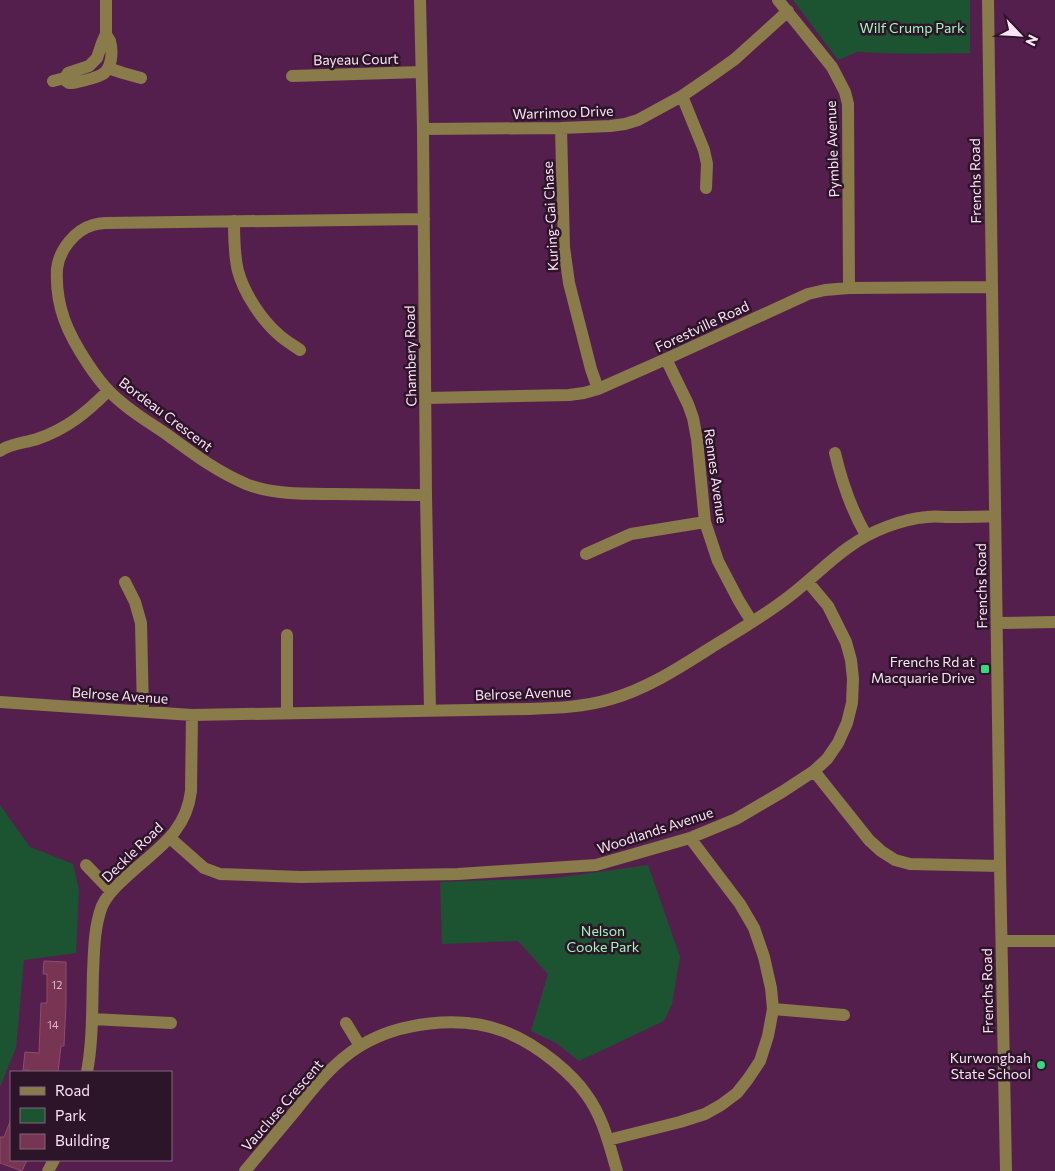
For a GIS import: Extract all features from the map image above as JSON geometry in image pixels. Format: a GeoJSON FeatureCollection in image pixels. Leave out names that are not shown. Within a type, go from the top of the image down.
{"type":"FeatureCollection","features":[{"type":"Feature","properties":{"kind":"street"},"geometry":{"type":"LineString","coordinates":[[106,0],[106,34],[97,58],[94,63],[86,68],[68,73],[59,80],[73,83],[104,74],[111,61],[110,42],[106,34]]}},
{"type":"Feature","properties":{"kind":"street","name":"Chambery Road"},"geometry":{"type":"LineString","coordinates":[[420,0],[430,712]]}},
{"type":"Feature","properties":{"kind":"street","name":"Pymble Avenue"},"geometry":{"type":"LineString","coordinates":[[778,0],[832,66],[845,92],[848,104],[849,288]]}},
{"type":"Feature","properties":{"kind":"street","name":"Frenchs Road"},"geometry":{"type":"LineString","coordinates":[[988,0],[1006,1171]]}},
{"type":"Feature","properties":{"kind":"street","name":"Warrimoo Drive"},"geometry":{"type":"LineString","coordinates":[[423,129],[610,126],[638,120],[682,96],[735,59],[788,11]]}},
{"type":"Feature","properties":{"kind":"street"},"geometry":{"type":"LineString","coordinates":[[108,68],[141,78]]}},
{"type":"Feature","properties":{"kind":"street","name":"Bayeau Court"},"geometry":{"type":"LineString","coordinates":[[292,76],[421,72]]}},
{"type":"Feature","properties":{"kind":"street"},"geometry":{"type":"LineString","coordinates":[[682,96],[704,150],[707,164],[706,188]]}},
{"type":"Feature","properties":{"kind":"street","name":"Kuring-Gai Chase"},"geometry":{"type":"LineString","coordinates":[[562,128],[564,247],[569,283],[598,389]]}},
{"type":"Feature","properties":{"kind":"street","name":"Bordeau Crescent"},"geometry":{"type":"LineString","coordinates":[[424,219],[234,220],[105,223],[92,225],[81,231],[64,248],[58,262],[57,281],[60,306],[67,329],[83,356],[108,391],[122,403],[222,473],[248,484],[272,491],[301,494],[426,495]]}},
{"type":"Feature","properties":{"kind":"street"},"geometry":{"type":"LineString","coordinates":[[234,220],[238,271],[244,288],[266,321],[278,334],[300,350]]}},
{"type":"Feature","properties":{"kind":"street","name":"Forestville Road"},"geometry":{"type":"LineString","coordinates":[[426,398],[584,394],[808,294],[825,290],[849,288],[992,287]]}},
{"type":"Feature","properties":{"kind":"street","name":"Rennes Avenue"},"geometry":{"type":"LineString","coordinates":[[666,359],[693,418],[697,439],[705,522],[718,561],[752,622]]}},
{"type":"Feature","properties":{"kind":"street"},"geometry":{"type":"LineString","coordinates":[[0,451],[5,447],[37,439],[62,428],[82,415],[108,391]]}},
{"type":"Feature","properties":{"kind":"street"},"geometry":{"type":"LineString","coordinates":[[836,453],[840,472],[855,516],[866,535]]}},
{"type":"Feature","properties":{"kind":"street","name":"Belrose Avenue"},"geometry":{"type":"LineString","coordinates":[[0,702],[192,714],[430,712],[558,708],[585,705],[612,699],[641,688],[669,674],[780,603],[808,582],[844,550],[866,535],[906,521],[927,517],[995,516]]}},
{"type":"Feature","properties":{"kind":"street"},"geometry":{"type":"LineString","coordinates":[[586,554],[631,534],[705,522]]}},
{"type":"Feature","properties":{"kind":"street"},"geometry":{"type":"LineString","coordinates":[[125,582],[135,602],[142,623],[143,712]]}},
{"type":"Feature","properties":{"kind":"street","name":"Woodlands Avenue"},"geometry":{"type":"LineString","coordinates":[[170,838],[204,868],[220,874],[302,877],[458,874],[596,865],[690,838],[736,819],[782,792],[814,771],[827,759],[838,743],[847,722],[852,703],[854,679],[851,660],[846,642],[828,606],[808,582]]}},
{"type":"Feature","properties":{"kind":"street"},"geometry":{"type":"LineString","coordinates":[[997,623],[1055,622]]}},
{"type":"Feature","properties":{"kind":"street"},"geometry":{"type":"LineString","coordinates":[[286,713],[287,635]]}},
{"type":"Feature","properties":{"kind":"street","name":"Deckle Road"},"geometry":{"type":"LineString","coordinates":[[87,1071],[92,1019],[95,935],[98,918],[103,904],[111,891],[170,838],[180,826],[186,814],[190,803],[191,791],[192,714]]}},
{"type":"Feature","properties":{"kind":"street"},"geometry":{"type":"LineString","coordinates":[[814,771],[869,840],[895,860],[910,864],[1000,866]]}},
{"type":"Feature","properties":{"kind":"street"},"geometry":{"type":"LineString","coordinates":[[608,1140],[680,1122],[705,1114],[721,1105],[737,1092],[748,1079],[760,1061],[768,1036],[773,1010],[771,988],[764,957],[754,928],[740,904],[690,838]]}},
{"type":"Feature","properties":{"kind":"street"},"geometry":{"type":"LineString","coordinates":[[86,865],[111,891]]}},
{"type":"Feature","properties":{"kind":"street"},"geometry":{"type":"LineString","coordinates":[[1002,941],[1055,941]]}},
{"type":"Feature","properties":{"kind":"street"},"geometry":{"type":"LineString","coordinates":[[773,1010],[844,1015]]}},
{"type":"Feature","properties":{"kind":"street"},"geometry":{"type":"LineString","coordinates":[[92,1019],[171,1023]]}},
{"type":"Feature","properties":{"kind":"street","name":"Vaucluse Crescent"},"geometry":{"type":"LineString","coordinates":[[245,1171],[318,1083],[340,1061],[360,1046],[382,1035],[406,1027],[453,1022],[501,1030],[522,1039],[542,1052],[574,1079],[586,1093],[595,1108],[608,1140],[617,1171]]}},
{"type":"Feature","properties":{"kind":"street"},"geometry":{"type":"LineString","coordinates":[[346,1023],[360,1046]]}},
{"type":"Feature","properties":{"kind":"green space","name":"Wilf Crump Park"},"geometry":{"type":"Polygon","coordinates":[[[793,0],[970,0],[970,53],[912,54],[857,52],[838,60],[793,0]]]}},
{"type":"Feature","properties":{"kind":"green space"},"geometry":{"type":"Polygon","coordinates":[[[0,805],[30,847],[73,864],[79,890],[76,953],[24,960],[16,1048],[0,1087],[0,805]]]}},
{"type":"Feature","properties":{"kind":"green space","name":"Nelson Cooke Park"},"geometry":{"type":"Polygon","coordinates":[[[648,865],[680,957],[672,1004],[664,1021],[579,1061],[556,1043],[531,1031],[548,974],[518,941],[442,944],[440,882],[555,878],[648,865]]]}},
{"type":"Feature","properties":{"kind":"building"},"geometry":{"type":"Polygon","coordinates":[[[44,961],[66,962],[64,1046],[61,1046],[58,1071],[28,1071],[23,1070],[25,1052],[39,1053],[41,1003],[47,1003],[47,974],[43,974],[44,961]]]}},
{"type":"Feature","properties":{"kind":"building"},"geometry":{"type":"Polygon","coordinates":[[[10,1122],[10,1161],[27,1161],[22,1171],[0,1163],[0,1137],[4,1137],[10,1122]]]}},
{"type":"Feature","properties":{"kind":"place","name":"Frenchs Rd at Macquarie Drive"},"geometry":{"type":"Point","coordinates":[985,669]}},
{"type":"Feature","properties":{"kind":"place","name":"Kurwongbah State School"},"geometry":{"type":"Point","coordinates":[1041,1065]}}]}
